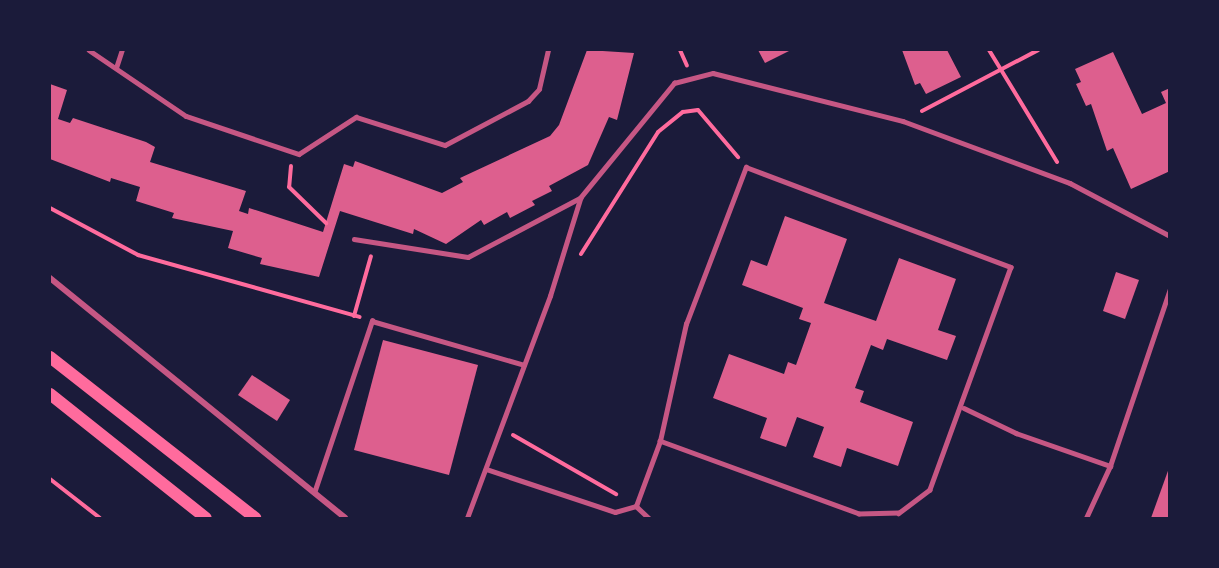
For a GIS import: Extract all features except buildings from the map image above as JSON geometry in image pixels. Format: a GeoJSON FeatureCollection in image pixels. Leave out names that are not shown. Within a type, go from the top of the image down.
{"type":"FeatureCollection","features":[{"type":"Feature","properties":{"kind":"main road"},"geometry":{"type":"LineString","coordinates":[[50,357],[255,519]]}},
{"type":"Feature","properties":{"kind":"main road"},"geometry":{"type":"LineString","coordinates":[[50,394],[206,519]]}},
{"type":"Feature","properties":{"kind":"street"},"geometry":{"type":"LineString","coordinates":[[50,278],[345,519]]}},
{"type":"Feature","properties":{"kind":"lane"},"geometry":{"type":"LineString","coordinates":[[89,50],[186,116],[299,154],[356,117],[445,145],[528,101],[539,89],[548,50]]}},
{"type":"Feature","properties":{"kind":"lane"},"geometry":{"type":"LineString","coordinates":[[116,68],[122,50]]}},
{"type":"Feature","properties":{"kind":"lane"},"geometry":{"type":"LineString","coordinates":[[467,519],[524,365],[580,198],[657,100],[691,75],[713,73],[903,122],[1070,183],[1170,236]]}},
{"type":"Feature","properties":{"kind":"lane"},"geometry":{"type":"LineString","coordinates":[[636,506],[660,441],[687,324],[746,167],[1011,267],[964,408],[930,490],[899,513],[859,514],[660,441]]}},
{"type":"Feature","properties":{"kind":"lane"},"geometry":{"type":"LineString","coordinates":[[354,239],[468,257],[580,198]]}},
{"type":"Feature","properties":{"kind":"lane"},"geometry":{"type":"LineString","coordinates":[[1086,519],[1110,466],[1170,289]]}},
{"type":"Feature","properties":{"kind":"lane"},"geometry":{"type":"LineString","coordinates":[[314,493],[372,321],[524,365]]}},
{"type":"Feature","properties":{"kind":"lane"},"geometry":{"type":"LineString","coordinates":[[964,408],[1016,433],[1110,466]]}},
{"type":"Feature","properties":{"kind":"lane"},"geometry":{"type":"LineString","coordinates":[[486,469],[615,512],[636,506]]}},
{"type":"Feature","properties":{"kind":"lane"},"geometry":{"type":"LineString","coordinates":[[636,506],[649,519]]}},
{"type":"Feature","properties":{"kind":"path"},"geometry":{"type":"LineString","coordinates":[[989,50],[1070,183]]}},
{"type":"Feature","properties":{"kind":"path"},"geometry":{"type":"LineString","coordinates":[[903,122],[1038,50]]}},
{"type":"Feature","properties":{"kind":"path"},"geometry":{"type":"LineString","coordinates":[[579,258],[658,132],[683,112],[698,110],[746,167]]}},
{"type":"Feature","properties":{"kind":"path"},"geometry":{"type":"LineString","coordinates":[[292,153],[289,188],[326,223]]}},
{"type":"Feature","properties":{"kind":"path"},"geometry":{"type":"LineString","coordinates":[[50,208],[138,255],[372,321]]}},
{"type":"Feature","properties":{"kind":"path"},"geometry":{"type":"LineString","coordinates":[[354,315],[375,243]]}},
{"type":"Feature","properties":{"kind":"path"},"geometry":{"type":"LineString","coordinates":[[517,424],[513,435],[636,506]]}},
{"type":"Feature","properties":{"kind":"path"},"geometry":{"type":"LineString","coordinates":[[50,479],[100,519]]}}]}
